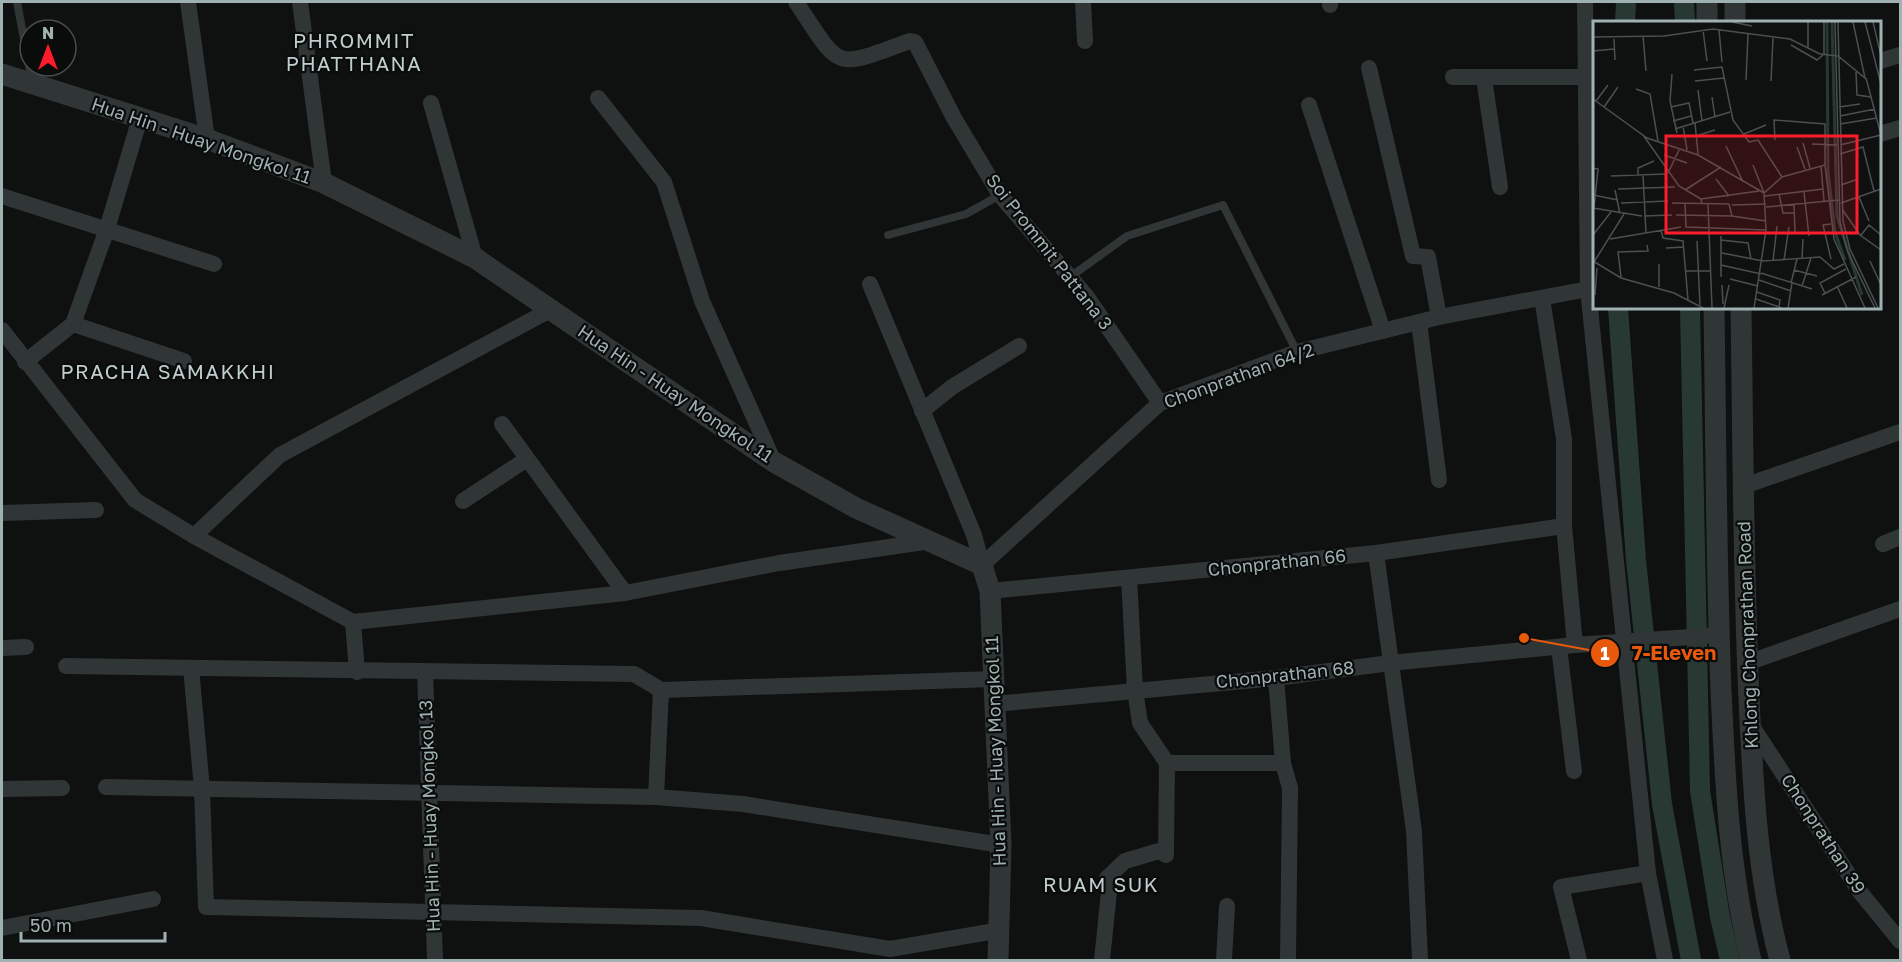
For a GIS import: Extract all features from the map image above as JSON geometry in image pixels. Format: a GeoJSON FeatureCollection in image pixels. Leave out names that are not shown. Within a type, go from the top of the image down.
{"type":"FeatureCollection","features":[{"type":"Feature","properties":{"kind":"street"},"geometry":{"type":"LineString","coordinates":[[188,2],[207,139]]}},
{"type":"Feature","properties":{"kind":"street"},"geometry":{"type":"LineString","coordinates":[[300,2],[324,183]]}},
{"type":"Feature","properties":{"kind":"street","name":"Soi Prommit Pattana 3"},"geometry":{"type":"LineString","coordinates":[[796,2],[832,56],[844,61],[855,61],[909,41],[915,42],[954,118],[1000,195],[1070,277],[1160,403]]}},
{"type":"Feature","properties":{"kind":"street"},"geometry":{"type":"LineString","coordinates":[[1083,2],[1085,41]]}},
{"type":"Feature","properties":{"kind":"street"},"geometry":{"type":"LineString","coordinates":[[1585,2],[1590,76],[1588,289],[1648,873],[1665,960]]}},
{"type":"Feature","properties":{"kind":"street"},"geometry":{"type":"LineString","coordinates":[[1707,2],[1707,21]]}},
{"type":"Feature","properties":{"kind":"street"},"geometry":{"type":"LineString","coordinates":[[1734,2],[1735,21]]}},
{"type":"Feature","properties":{"kind":"street"},"geometry":{"type":"LineString","coordinates":[[1881,61],[1900,55]]}},
{"type":"Feature","properties":{"kind":"street"},"geometry":{"type":"LineString","coordinates":[[1369,68],[1413,256],[1428,257],[1439,317]]}},
{"type":"Feature","properties":{"kind":"street","name":"Hua Hin - Huay Mongkol 11"},"geometry":{"type":"LineString","coordinates":[[2,74],[207,139],[324,183],[475,258],[774,462],[856,508],[982,565],[990,591],[1001,845],[1001,930],[998,960]]}},
{"type":"Feature","properties":{"kind":"street"},"geometry":{"type":"LineString","coordinates":[[1453,77],[1590,76]]}},
{"type":"Feature","properties":{"kind":"street"},"geometry":{"type":"LineString","coordinates":[[1484,78],[1500,188]]}},
{"type":"Feature","properties":{"kind":"street"},"geometry":{"type":"LineString","coordinates":[[598,98],[664,182],[702,301],[774,462]]}},
{"type":"Feature","properties":{"kind":"street"},"geometry":{"type":"LineString","coordinates":[[431,102],[475,258]]}},
{"type":"Feature","properties":{"kind":"street"},"geometry":{"type":"LineString","coordinates":[[1309,105],[1383,331]]}},
{"type":"Feature","properties":{"kind":"street"},"geometry":{"type":"LineString","coordinates":[[25,362],[73,324],[107,229],[140,118]]}},
{"type":"Feature","properties":{"kind":"street"},"geometry":{"type":"LineString","coordinates":[[1881,134],[1900,128]]}},
{"type":"Feature","properties":{"kind":"street"},"geometry":{"type":"LineString","coordinates":[[2,196],[214,264]]}},
{"type":"Feature","properties":{"kind":"street"},"geometry":{"type":"LineString","coordinates":[[870,284],[974,535],[982,565]]}},
{"type":"Feature","properties":{"kind":"street","name":"Chonprathan 64/2"},"geometry":{"type":"LineString","coordinates":[[982,565],[1160,403],[1297,352],[1439,317],[1588,289]]}},
{"type":"Feature","properties":{"kind":"street"},"geometry":{"type":"LineString","coordinates":[[1542,298],[1564,438],[1567,646],[1574,771]]}},
{"type":"Feature","properties":{"kind":"street"},"geometry":{"type":"LineString","coordinates":[[194,536],[280,455],[552,309]]}},
{"type":"Feature","properties":{"kind":"street","name":"Khlong Chonprathan Road"},"geometry":{"type":"LineString","coordinates":[[1714,309],[1719,635],[1731,852],[1751,960]]}},
{"type":"Feature","properties":{"kind":"street","name":"Khlong Chonprathan Road"},"geometry":{"type":"LineString","coordinates":[[1741,309],[1750,723],[1759,849],[1780,960]]}},
{"type":"Feature","properties":{"kind":"street"},"geometry":{"type":"LineString","coordinates":[[1419,322],[1439,480]]}},
{"type":"Feature","properties":{"kind":"street"},"geometry":{"type":"LineString","coordinates":[[73,324],[184,361]]}},
{"type":"Feature","properties":{"kind":"street"},"geometry":{"type":"LineString","coordinates":[[2,330],[135,500],[194,536],[353,622],[625,593],[779,563],[933,541]]}},
{"type":"Feature","properties":{"kind":"street"},"geometry":{"type":"LineString","coordinates":[[922,411],[952,387],[1019,346]]}},
{"type":"Feature","properties":{"kind":"street"},"geometry":{"type":"LineString","coordinates":[[502,424],[625,593]]}},
{"type":"Feature","properties":{"kind":"street"},"geometry":{"type":"LineString","coordinates":[[1744,486],[1900,432]]}},
{"type":"Feature","properties":{"kind":"street"},"geometry":{"type":"LineString","coordinates":[[463,501],[527,459]]}},
{"type":"Feature","properties":{"kind":"street"},"geometry":{"type":"LineString","coordinates":[[2,513],[96,510]]}},
{"type":"Feature","properties":{"kind":"street","name":"Chonprathan 66"},"geometry":{"type":"LineString","coordinates":[[990,591],[1376,553],[1564,526]]}},
{"type":"Feature","properties":{"kind":"street"},"geometry":{"type":"LineString","coordinates":[[1883,544],[1900,537]]}},
{"type":"Feature","properties":{"kind":"street"},"geometry":{"type":"LineString","coordinates":[[1376,553],[1414,831],[1420,960]]}},
{"type":"Feature","properties":{"kind":"street"},"geometry":{"type":"LineString","coordinates":[[1102,960],[1108,885],[1125,861],[1159,851],[1166,855],[1167,763],[1140,723],[1135,690],[1129,578]]}},
{"type":"Feature","properties":{"kind":"street"},"geometry":{"type":"LineString","coordinates":[[1747,663],[1900,609]]}},
{"type":"Feature","properties":{"kind":"street"},"geometry":{"type":"LineString","coordinates":[[353,622],[357,672]]}},
{"type":"Feature","properties":{"kind":"street","name":"Chonprathan 68"},"geometry":{"type":"LineString","coordinates":[[995,704],[1276,678],[1390,663],[1567,646],[1719,635]]}},
{"type":"Feature","properties":{"kind":"street"},"geometry":{"type":"LineString","coordinates":[[2,648],[26,647]]}},
{"type":"Feature","properties":{"kind":"street"},"geometry":{"type":"LineString","coordinates":[[66,666],[357,672],[634,674],[661,690],[993,680]]}},
{"type":"Feature","properties":{"kind":"street"},"geometry":{"type":"LineString","coordinates":[[191,668],[202,789],[206,907],[434,910],[701,918],[890,949],[1001,930]]}},
{"type":"Feature","properties":{"kind":"street","name":"Hua Hin - Huay Mongkol 13"},"geometry":{"type":"LineString","coordinates":[[425,672],[431,792],[435,960]]}},
{"type":"Feature","properties":{"kind":"street"},"geometry":{"type":"LineString","coordinates":[[1276,678],[1283,764],[1290,788],[1288,960]]}},
{"type":"Feature","properties":{"kind":"street"},"geometry":{"type":"LineString","coordinates":[[656,797],[661,690]]}},
{"type":"Feature","properties":{"kind":"street","name":"Chonprathan 39"},"geometry":{"type":"LineString","coordinates":[[1750,723],[1860,892],[1900,941]]}},
{"type":"Feature","properties":{"kind":"street"},"geometry":{"type":"LineString","coordinates":[[1167,763],[1283,764]]}},
{"type":"Feature","properties":{"kind":"street"},"geometry":{"type":"LineString","coordinates":[[106,787],[656,797],[743,804],[1001,845]]}},
{"type":"Feature","properties":{"kind":"street"},"geometry":{"type":"LineString","coordinates":[[2,789],[62,788]]}},
{"type":"Feature","properties":{"kind":"street"},"geometry":{"type":"LineString","coordinates":[[1579,960],[1561,887],[1648,873]]}},
{"type":"Feature","properties":{"kind":"street"},"geometry":{"type":"LineString","coordinates":[[2,928],[153,899]]}},
{"type":"Feature","properties":{"kind":"street"},"geometry":{"type":"LineString","coordinates":[[1224,960],[1227,906]]}},
{"type":"Feature","properties":{"kind":"lane"},"geometry":{"type":"LineString","coordinates":[[17,2],[33,84]]}},
{"type":"Feature","properties":{"kind":"lane"},"geometry":{"type":"LineString","coordinates":[[888,235],[966,214],[1000,195]]}},
{"type":"Feature","properties":{"kind":"lane"},"geometry":{"type":"LineString","coordinates":[[1070,277],[1127,236],[1223,205],[1297,352]]}},
{"type":"Feature","properties":{"kind":"waterway"},"geometry":{"type":"LineString","coordinates":[[1625,21],[1626,2]]}},
{"type":"Feature","properties":{"kind":"waterway"},"geometry":{"type":"LineString","coordinates":[[1684,2],[1685,21]]}},
{"type":"Feature","properties":{"kind":"waterway"},"geometry":{"type":"LineString","coordinates":[[1618,309],[1636,560],[1662,804],[1691,960]]}},
{"type":"Feature","properties":{"kind":"waterway"},"geometry":{"type":"LineString","coordinates":[[1690,309],[1700,791],[1720,917],[1730,960]]}},
{"type":"Feature","properties":{"kind":"place","name":"7-Eleven"},"geometry":{"type":"Point","coordinates":[1524,638]}},
{"type":"Feature","properties":{"kind":"district","name":"PHROMMIT PHATTHANA"},"geometry":{"type":"Point","coordinates":[354,52]}},
{"type":"Feature","properties":{"kind":"district","name":"PRACHA SAMAKKHI"},"geometry":{"type":"Point","coordinates":[168,372]}},
{"type":"Feature","properties":{"kind":"district","name":"RUAM SUK"},"geometry":{"type":"Point","coordinates":[1101,885]}}]}
